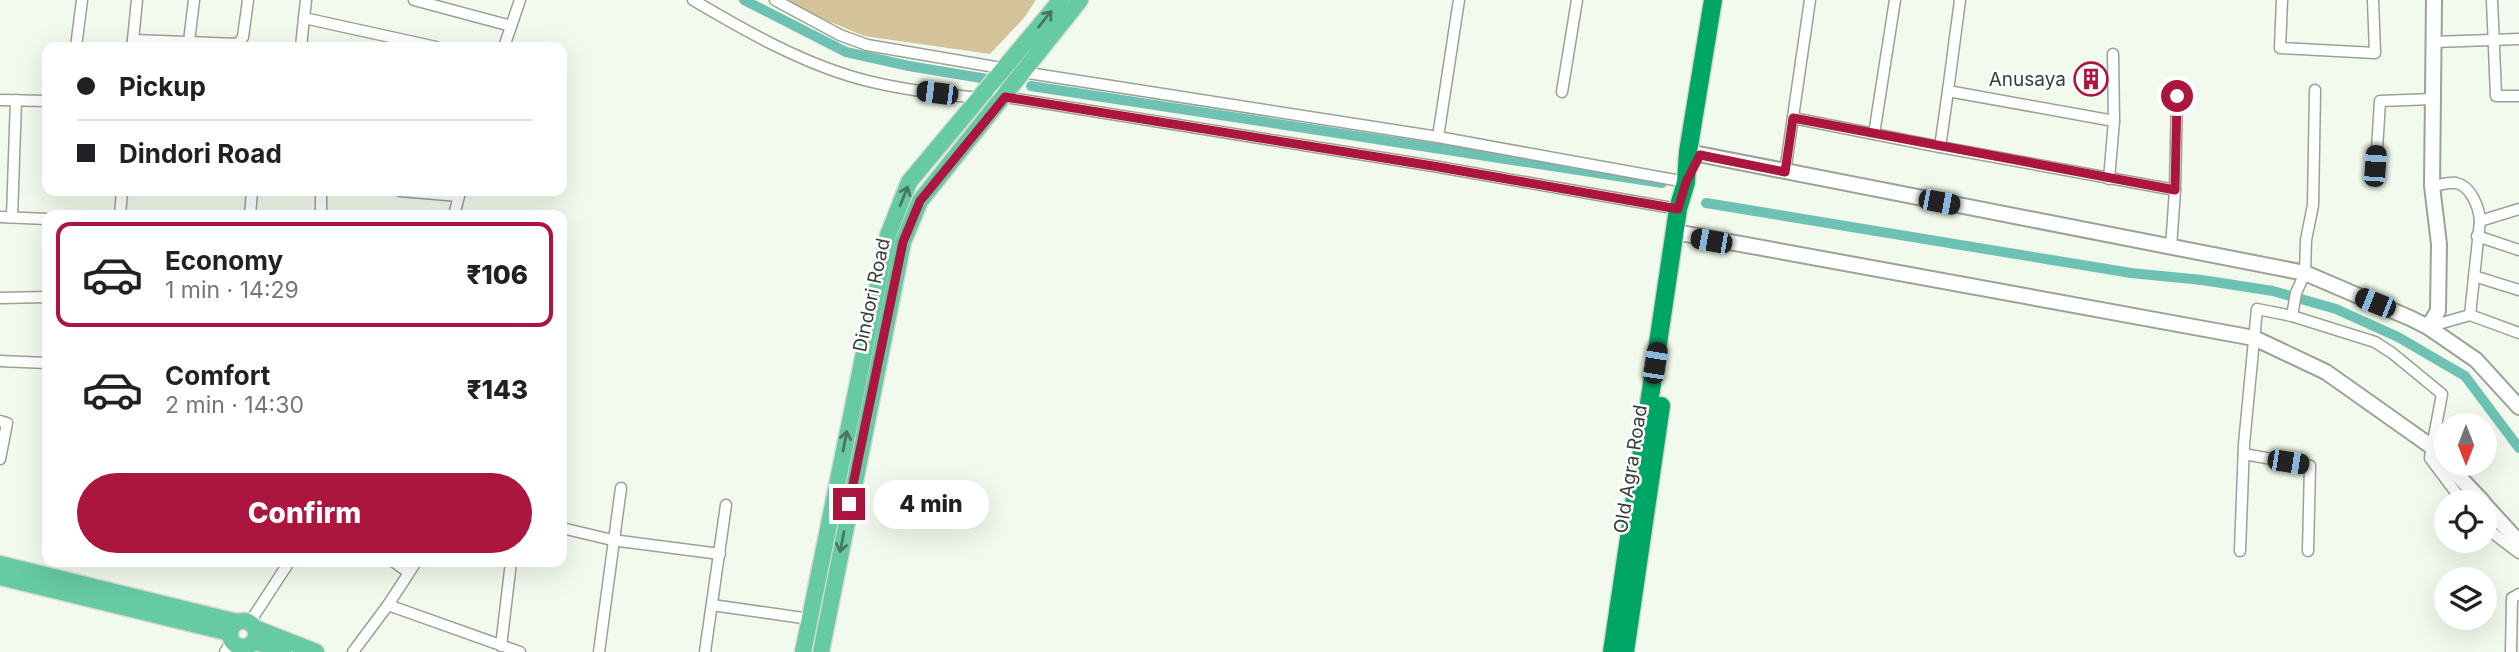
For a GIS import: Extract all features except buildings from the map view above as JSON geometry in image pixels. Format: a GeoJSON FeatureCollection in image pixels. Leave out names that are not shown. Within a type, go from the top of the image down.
{"type":"FeatureCollection","features":[{"type":"Feature","properties":{"kind":"highway"},"geometry":{"type":"LineString","coordinates":[[1694,153],[1713,0]]}},
{"type":"Feature","properties":{"kind":"highway"},"geometry":{"type":"LineString","coordinates":[[1612,652],[1680,234],[1678,209],[1694,153],[1724,0]]}},
{"type":"Feature","properties":{"kind":"highway","name":"Old Agra Road"},"geometry":{"type":"LineString","coordinates":[[1625,652],[1680,234]]}},
{"type":"Feature","properties":{"kind":"main road"},"geometry":{"type":"LineString","coordinates":[[803,652],[888,235],[909,182],[1060,0]]}},
{"type":"Feature","properties":{"kind":"main road","name":"Dindori Road"},"geometry":{"type":"LineString","coordinates":[[821,652],[903,242],[920,201],[1080,0]]}},
{"type":"Feature","properties":{"kind":"main road"},"geometry":{"type":"LineString","coordinates":[[0,564],[240,634],[283,652]]}},
{"type":"Feature","properties":{"kind":"main road"},"geometry":{"type":"LineString","coordinates":[[0,578],[316,652]]}},
{"type":"Feature","properties":{"kind":"street"},"geometry":{"type":"LineString","coordinates":[[77,42],[82,0]]}},
{"type":"Feature","properties":{"kind":"street"},"geometry":{"type":"LineString","coordinates":[[132,42],[137,0]]}},
{"type":"Feature","properties":{"kind":"street"},"geometry":{"type":"LineString","coordinates":[[189,42],[194,0]]}},
{"type":"Feature","properties":{"kind":"street"},"geometry":{"type":"LineString","coordinates":[[239,42],[243,37],[248,0]]}},
{"type":"Feature","properties":{"kind":"street"},"geometry":{"type":"LineString","coordinates":[[302,42],[306,0]]}},
{"type":"Feature","properties":{"kind":"street"},"geometry":{"type":"LineString","coordinates":[[414,0],[511,26]]}},
{"type":"Feature","properties":{"kind":"street"},"geometry":{"type":"LineString","coordinates":[[506,42],[520,0]]}},
{"type":"Feature","properties":{"kind":"street"},"geometry":{"type":"LineString","coordinates":[[693,0],[782,48],[866,81],[916,91],[984,93],[1447,168],[1678,209]]}},
{"type":"Feature","properties":{"kind":"street"},"geometry":{"type":"LineString","coordinates":[[775,0],[840,36],[867,45],[1438,137],[1686,182]]}},
{"type":"Feature","properties":{"kind":"street"},"geometry":{"type":"LineString","coordinates":[[1438,137],[1459,0]]}},
{"type":"Feature","properties":{"kind":"street"},"geometry":{"type":"LineString","coordinates":[[1562,92],[1577,0]]}},
{"type":"Feature","properties":{"kind":"street"},"geometry":{"type":"LineString","coordinates":[[1785,172],[1810,0]]}},
{"type":"Feature","properties":{"kind":"street"},"geometry":{"type":"LineString","coordinates":[[1874,134],[1895,0]]}},
{"type":"Feature","properties":{"kind":"street"},"geometry":{"type":"LineString","coordinates":[[1940,147],[1960,0]]}},
{"type":"Feature","properties":{"kind":"street"},"geometry":{"type":"LineString","coordinates":[[2282,0],[2280,48],[2375,53],[2373,0]]}},
{"type":"Feature","properties":{"kind":"street"},"geometry":{"type":"LineString","coordinates":[[2428,327],[2438,310],[2439,244],[2432,186],[2434,0]]}},
{"type":"Feature","properties":{"kind":"street"},"geometry":{"type":"LineString","coordinates":[[2492,0],[2496,96],[2519,96]]}},
{"type":"Feature","properties":{"kind":"street"},"geometry":{"type":"LineString","coordinates":[[304,18],[413,42]]}},
{"type":"Feature","properties":{"kind":"street"},"geometry":{"type":"LineString","coordinates":[[2434,42],[2519,39]]}},
{"type":"Feature","properties":{"kind":"street"},"geometry":{"type":"LineString","coordinates":[[2109,179],[2114,121],[2113,54]]}},
{"type":"Feature","properties":{"kind":"street"},"geometry":{"type":"LineString","coordinates":[[2292,312],[2296,293],[2305,273],[2306,240],[2313,205],[2315,90]]}},
{"type":"Feature","properties":{"kind":"street"},"geometry":{"type":"LineString","coordinates":[[1948,91],[2114,121]]}},
{"type":"Feature","properties":{"kind":"street"},"geometry":{"type":"LineString","coordinates":[[2171,248],[2177,96]]}},
{"type":"Feature","properties":{"kind":"street"},"geometry":{"type":"LineString","coordinates":[[2375,166],[2380,101],[2433,99]]}},
{"type":"Feature","properties":{"kind":"street"},"geometry":{"type":"LineString","coordinates":[[0,100],[42,101]]}},
{"type":"Feature","properties":{"kind":"street"},"geometry":{"type":"LineString","coordinates":[[12,218],[16,100]]}},
{"type":"Feature","properties":{"kind":"street"},"geometry":{"type":"LineString","coordinates":[[1793,118],[2175,190]]}},
{"type":"Feature","properties":{"kind":"street"},"geometry":{"type":"LineString","coordinates":[[1694,153],[2305,273],[2428,327],[2476,360],[2519,407]]}},
{"type":"Feature","properties":{"kind":"street"},"geometry":{"type":"LineString","coordinates":[[2432,186],[2454,183],[2466,188],[2477,206],[2480,221],[2470,315]]}},
{"type":"Feature","properties":{"kind":"street"},"geometry":{"type":"LineString","coordinates":[[2480,221],[2519,209]]}},
{"type":"Feature","properties":{"kind":"street"},"geometry":{"type":"LineString","coordinates":[[0,217],[42,219]]}},
{"type":"Feature","properties":{"kind":"street"},"geometry":{"type":"LineString","coordinates":[[1680,234],[2254,338],[2326,372],[2432,447]]}},
{"type":"Feature","properties":{"kind":"street"},"geometry":{"type":"LineString","coordinates":[[2477,236],[2519,250]]}},
{"type":"Feature","properties":{"kind":"street"},"geometry":{"type":"LineString","coordinates":[[2474,276],[2519,290]]}},
{"type":"Feature","properties":{"kind":"street"},"geometry":{"type":"LineString","coordinates":[[0,298],[42,297]]}},
{"type":"Feature","properties":{"kind":"street"},"geometry":{"type":"LineString","coordinates":[[2240,551],[2244,454],[2257,309],[2292,312],[2375,342],[2442,394],[2430,458],[2454,490]]}},
{"type":"Feature","properties":{"kind":"street"},"geometry":{"type":"LineString","coordinates":[[2428,327],[2470,315],[2519,333]]}},
{"type":"Feature","properties":{"kind":"street"},"geometry":{"type":"LineString","coordinates":[[0,360],[42,363]]}},
{"type":"Feature","properties":{"kind":"street"},"geometry":{"type":"LineString","coordinates":[[0,421],[7,423],[0,459]]}},
{"type":"Feature","properties":{"kind":"street"},"geometry":{"type":"LineString","coordinates":[[2244,454],[2310,466],[2308,551]]}},
{"type":"Feature","properties":{"kind":"street"},"geometry":{"type":"LineString","coordinates":[[2459,476],[2472,490]]}},
{"type":"Feature","properties":{"kind":"street"},"geometry":{"type":"LineString","coordinates":[[599,652],[621,488]]}},
{"type":"Feature","properties":{"kind":"street"},"geometry":{"type":"LineString","coordinates":[[705,652],[726,505]]}},
{"type":"Feature","properties":{"kind":"street"},"geometry":{"type":"LineString","coordinates":[[2497,517],[2519,542]]}},
{"type":"Feature","properties":{"kind":"street"},"geometry":{"type":"LineString","coordinates":[[567,529],[612,540],[720,554]]}},
{"type":"Feature","properties":{"kind":"street"},"geometry":{"type":"LineString","coordinates":[[2497,536],[2519,553]]}},
{"type":"Feature","properties":{"kind":"street"},"geometry":{"type":"LineString","coordinates":[[240,634],[286,567]]}},
{"type":"Feature","properties":{"kind":"street"},"geometry":{"type":"LineString","coordinates":[[401,567],[408,572]]}},
{"type":"Feature","properties":{"kind":"street"},"geometry":{"type":"LineString","coordinates":[[354,652],[412,567]]}},
{"type":"Feature","properties":{"kind":"street"},"geometry":{"type":"LineString","coordinates":[[501,646],[510,567]]}},
{"type":"Feature","properties":{"kind":"street"},"geometry":{"type":"LineString","coordinates":[[2511,652],[2512,598],[2519,594]]}},
{"type":"Feature","properties":{"kind":"street"},"geometry":{"type":"LineString","coordinates":[[388,605],[520,652]]}},
{"type":"Feature","properties":{"kind":"street"},"geometry":{"type":"LineString","coordinates":[[712,605],[810,619]]}},
{"type":"Feature","properties":{"kind":"shaded area"},"geometry":{"type":"Polygon","coordinates":[[[788,0],[1036,0],[1024,18],[990,54],[864,36],[814,15],[788,0]]]}},
{"type":"Feature","properties":{"kind":"waterway"},"geometry":{"type":"LineString","coordinates":[[744,0],[846,52],[987,79]]}},
{"type":"Feature","properties":{"kind":"waterway"},"geometry":{"type":"LineString","coordinates":[[1031,86],[1662,183]]}},
{"type":"Feature","properties":{"kind":"waterway"},"geometry":{"type":"LineString","coordinates":[[1706,203],[2131,273],[2273,291],[2336,309],[2398,337],[2465,376],[2519,448]]}},
{"type":"Feature","properties":{"kind":"place","name":"Anusaya"},"geometry":{"type":"Point","coordinates":[2091,79]}},
{"type":"Feature","properties":{"kind":"route"},"geometry":{"type":"LineString","coordinates":[[849,504],[903,242],[920,201],[1005,97],[1433,166],[1678,209],[1686,182],[1700,155],[1785,172],[1793,118],[2175,190],[2177,96]]}}]}
